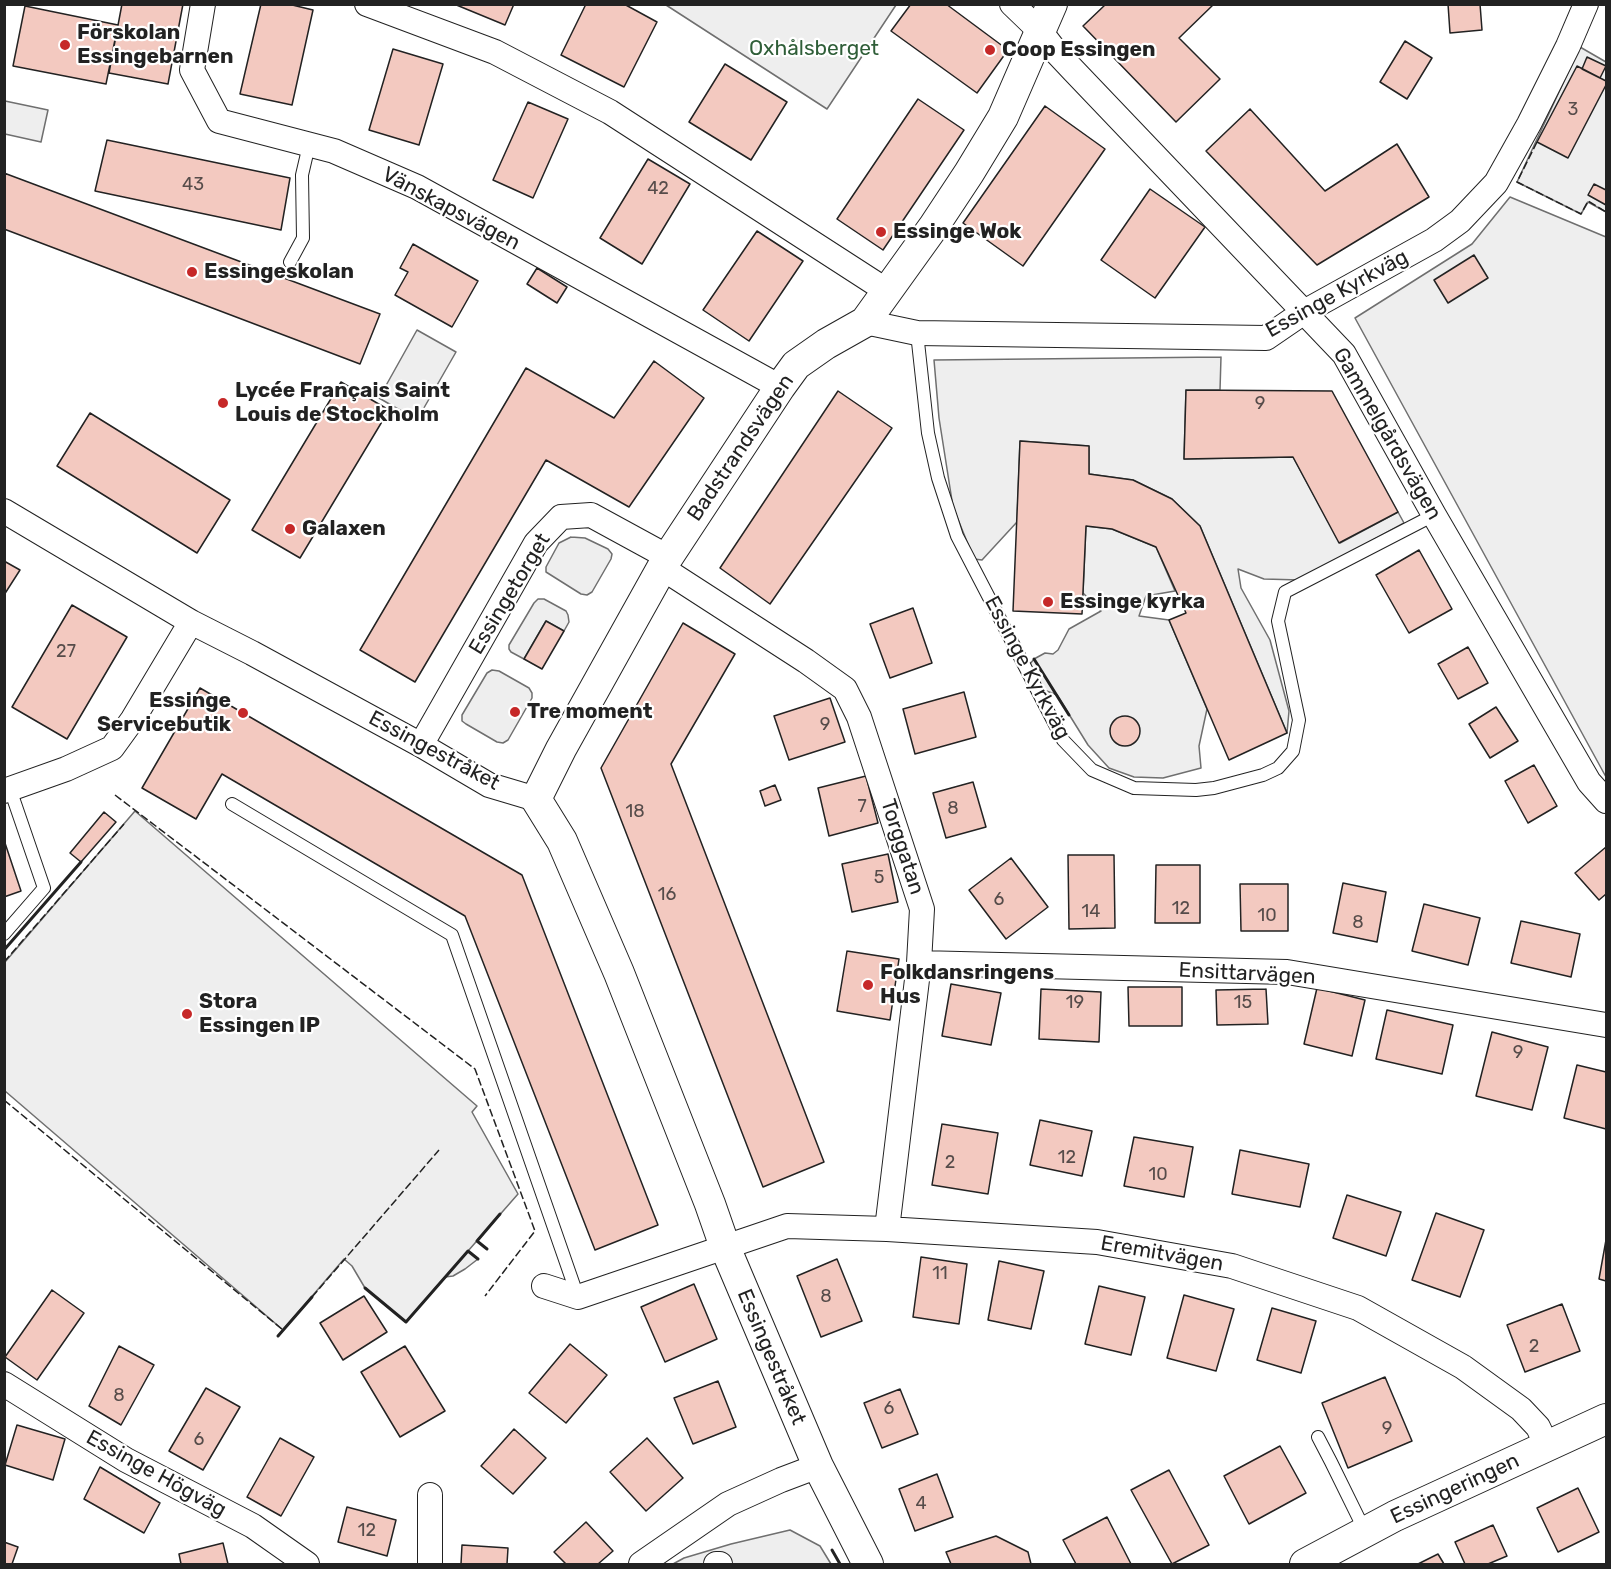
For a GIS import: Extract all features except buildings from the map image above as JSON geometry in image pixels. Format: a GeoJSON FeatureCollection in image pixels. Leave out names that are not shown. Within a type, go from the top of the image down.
{"type":"FeatureCollection","features":[{"type":"Feature","properties":{"kind":"street","name":"Vänskapsvägen"},"geometry":{"type":"LineString","coordinates":[[203,4],[192,70],[219,121],[334,151],[417,188],[780,387]]}},
{"type":"Feature","properties":{"kind":"street"},"geometry":{"type":"LineString","coordinates":[[367,4],[495,52],[610,112],[887,291]]}},
{"type":"Feature","properties":{"kind":"street","name":"Gammelgårdsvägen"},"geometry":{"type":"LineString","coordinates":[[1012,4],[1046,18],[1057,53],[1344,354],[1588,782],[1606,801]]}},
{"type":"Feature","properties":{"kind":"street","name":"Essinge Kyrkväg"},"geometry":{"type":"LineString","coordinates":[[865,322],[917,333],[1266,338],[1304,312],[1434,240],[1460,221],[1496,183],[1530,124],[1586,4]]}},
{"type":"Feature","properties":{"kind":"street","name":"Badstrandsvägen"},"geometry":{"type":"LineString","coordinates":[[536,799],[561,749],[665,563],[796,365],[826,344],[865,322],[934,226],[1003,117],[1046,18]]}},
{"type":"Feature","properties":{"kind":"street","name":"Essingestråket"},"geometry":{"type":"LineString","coordinates":[[4,511],[192,622],[421,745],[489,785],[536,799],[562,841],[620,972],[725,1247],[818,1466]]}},
{"type":"Feature","properties":{"kind":"street","name":"Essingetorget"},"geometry":{"type":"LineString","coordinates":[[421,745],[536,543],[561,517],[591,515],[665,563]]}},
{"type":"Feature","properties":{"kind":"street","name":"Torggatan"},"geometry":{"type":"LineString","coordinates":[[665,563],[845,689],[859,717],[922,909],[919,963],[887,1229]]}},
{"type":"Feature","properties":{"kind":"street"},"geometry":{"type":"LineString","coordinates":[[7,790],[66,769],[112,748],[133,719],[192,622]]}},
{"type":"Feature","properties":{"kind":"street","name":"Ensittarvägen"},"geometry":{"type":"LineString","coordinates":[[919,963],[1287,972],[1606,1025]]}},
{"type":"Feature","properties":{"kind":"street","name":"Eremitvägen"},"geometry":{"type":"LineString","coordinates":[[725,1247],[787,1226],[887,1229],[1097,1242],[1233,1266],[1358,1308],[1463,1367],[1521,1409],[1538,1427],[1548,1446]]}},
{"type":"Feature","properties":{"kind":"street"},"geometry":{"type":"LineString","coordinates":[[544,1286],[578,1297],[725,1247]]}},
{"type":"Feature","properties":{"kind":"street","name":"Essinge Högväg"},"geometry":{"type":"LineString","coordinates":[[4,1384],[126,1461],[253,1526],[307,1564]]}},
{"type":"Feature","properties":{"kind":"street","name":"Essingeringen"},"geometry":{"type":"LineString","coordinates":[[1305,1564],[1395,1516],[1606,1419]]}},
{"type":"Feature","properties":{"kind":"street"},"geometry":{"type":"LineString","coordinates":[[641,1564],[728,1504],[818,1466],[868,1564]]}},
{"type":"Feature","properties":{"kind":"street"},"geometry":{"type":"LineString","coordinates":[[430,1495],[430,1564]]}},
{"type":"Feature","properties":{"kind":"lane"},"geometry":{"type":"LineString","coordinates":[[290,262],[303,238],[302,175],[309,145]]}},
{"type":"Feature","properties":{"kind":"lane","name":"Essinge Kyrkväg"},"geometry":{"type":"LineString","coordinates":[[917,333],[927,434],[938,478],[957,536],[1063,740],[1092,770],[1134,788],[1214,789],[1263,776],[1278,768],[1293,751],[1299,720],[1278,621],[1284,592],[1434,515]]}},
{"type":"Feature","properties":{"kind":"lane"},"geometry":{"type":"LineString","coordinates":[[4,934],[44,888],[7,790]]}},
{"type":"Feature","properties":{"kind":"lane"},"geometry":{"type":"LineString","coordinates":[[232,804],[452,935],[578,1297]]}},
{"type":"Feature","properties":{"kind":"lane"},"geometry":{"type":"LineString","coordinates":[[1318,1437],[1365,1533]]}},
{"type":"Feature","properties":{"kind":"green space","name":"Oxhålsberget"},"geometry":{"type":"Polygon","coordinates":[[[666,5],[896,5],[827,109],[666,5]]]}},
{"type":"Feature","properties":{"kind":"green space"},"geometry":{"type":"Polygon","coordinates":[[[1580,47],[1606,62],[1606,212],[1588,202],[1581,214],[1517,182],[1580,47]]]}},
{"type":"Feature","properties":{"kind":"green space"},"geometry":{"type":"Polygon","coordinates":[[[5,101],[48,110],[41,142],[5,134],[5,101]]]}},
{"type":"Feature","properties":{"kind":"green space"},"geometry":{"type":"Polygon","coordinates":[[[1510,197],[1606,237],[1606,777],[1355,318],[1472,244],[1510,197]]]}},
{"type":"Feature","properties":{"kind":"green space"},"geometry":{"type":"Polygon","coordinates":[[[417,330],[456,352],[417,420],[379,398],[417,330]]]}},
{"type":"Feature","properties":{"kind":"green space"},"geometry":{"type":"Polygon","coordinates":[[[1221,357],[1220,390],[1186,390],[1184,459],[1293,457],[1340,543],[1398,512],[1404,523],[1300,580],[1264,579],[1238,569],[1241,588],[1270,640],[1289,711],[1287,733],[1200,526],[1172,499],[1133,480],[1089,474],[1089,446],[1020,441],[1017,522],[982,560],[974,559],[953,507],[939,418],[934,360],[1221,357]]]}},
{"type":"Feature","properties":{"kind":"green space"},"geometry":{"type":"Polygon","coordinates":[[[1086,526],[1112,529],[1156,547],[1175,591],[1146,596],[1139,616],[1169,620],[1207,709],[1199,746],[1201,768],[1163,778],[1134,777],[1109,768],[1088,745],[1057,695],[1044,690],[1030,664],[1045,653],[1053,654],[1058,650],[1069,629],[1101,611],[1083,593],[1086,526]]]}},
{"type":"Feature","properties":{"kind":"green space"},"geometry":{"type":"Polygon","coordinates":[[[571,537],[585,538],[608,549],[612,554],[592,592],[587,595],[581,594],[546,572],[546,567],[559,543],[571,537]]]}},
{"type":"Feature","properties":{"kind":"green space"},"geometry":{"type":"Polygon","coordinates":[[[538,599],[544,599],[566,611],[569,622],[564,631],[546,621],[524,659],[511,652],[509,645],[538,599]]]}},
{"type":"Feature","properties":{"kind":"green space"},"geometry":{"type":"Polygon","coordinates":[[[492,670],[499,671],[529,688],[532,693],[532,698],[508,740],[503,743],[497,742],[462,721],[462,715],[487,673],[492,670]]]}},
{"type":"Feature","properties":{"kind":"green space","name":"Stora Essingen IP"},"geometry":{"type":"Polygon","coordinates":[[[135,811],[477,1106],[472,1112],[518,1194],[468,1251],[478,1259],[453,1276],[445,1277],[406,1322],[365,1288],[352,1266],[344,1259],[283,1330],[5,1091],[5,962],[135,811]]]}},
{"type":"Feature","properties":{"kind":"green space"},"geometry":{"type":"Polygon","coordinates":[[[790,1530],[820,1546],[831,1564],[673,1564],[684,1558],[731,1544],[790,1530]]]}},
{"type":"Feature","properties":{"kind":"fence"},"geometry":{"type":"LineString","coordinates":[[1537,142],[1517,182],[1581,214],[1588,201],[1606,212]]}},
{"type":"Feature","properties":{"kind":"fence"},"geometry":{"type":"LineString","coordinates":[[115,795],[475,1069],[535,1231],[485,1296]]}},
{"type":"Feature","properties":{"kind":"fence"},"geometry":{"type":"LineString","coordinates":[[4,962],[124,824]]}},
{"type":"Feature","properties":{"kind":"fence"},"geometry":{"type":"LineString","coordinates":[[4,1100],[283,1330]]}},
{"type":"Feature","properties":{"kind":"fence"},"geometry":{"type":"LineString","coordinates":[[312,1297],[439,1150]]}},
{"type":"Feature","properties":{"kind":"wall"},"geometry":{"type":"LineString","coordinates":[[1034,659],[1069,715]]}},
{"type":"Feature","properties":{"kind":"wall"},"geometry":{"type":"LineString","coordinates":[[4,950],[81,862]]}},
{"type":"Feature","properties":{"kind":"wall"},"geometry":{"type":"LineString","coordinates":[[487,1249],[477,1241],[500,1214]]}},
{"type":"Feature","properties":{"kind":"wall"},"geometry":{"type":"LineString","coordinates":[[365,1288],[406,1322],[468,1251],[478,1259]]}},
{"type":"Feature","properties":{"kind":"wall"},"geometry":{"type":"LineString","coordinates":[[278,1336],[312,1297]]}},
{"type":"Feature","properties":{"kind":"wall"},"geometry":{"type":"LineString","coordinates":[[832,1550],[840,1564]]}},
{"type":"Feature","properties":{"kind":"place","name":"Förskolan Essingebarnen"},"geometry":{"type":"Point","coordinates":[65,45]}},
{"type":"Feature","properties":{"kind":"place","name":"Coop Essingen"},"geometry":{"type":"Point","coordinates":[990,50]}},
{"type":"Feature","properties":{"kind":"place","name":"Essinge Wok"},"geometry":{"type":"Point","coordinates":[881,232]}},
{"type":"Feature","properties":{"kind":"place","name":"Essingeskolan"},"geometry":{"type":"Point","coordinates":[192,272]}},
{"type":"Feature","properties":{"kind":"place","name":"Lycée Français Saint Louis de Stockholm"},"geometry":{"type":"Point","coordinates":[223,403]}},
{"type":"Feature","properties":{"kind":"place","name":"Galaxen"},"geometry":{"type":"Point","coordinates":[290,529]}},
{"type":"Feature","properties":{"kind":"place","name":"Essinge kyrka"},"geometry":{"type":"Point","coordinates":[1048,602]}},
{"type":"Feature","properties":{"kind":"place","name":"Tre moment"},"geometry":{"type":"Point","coordinates":[515,712]}},
{"type":"Feature","properties":{"kind":"place","name":"Essinge Servicebutik"},"geometry":{"type":"Point","coordinates":[243,713]}},
{"type":"Feature","properties":{"kind":"place","name":"Folkdansringens Hus"},"geometry":{"type":"Point","coordinates":[868,985]}},
{"type":"Feature","properties":{"kind":"place","name":"Stora Essingen IP"},"geometry":{"type":"Point","coordinates":[187,1014]}}]}
